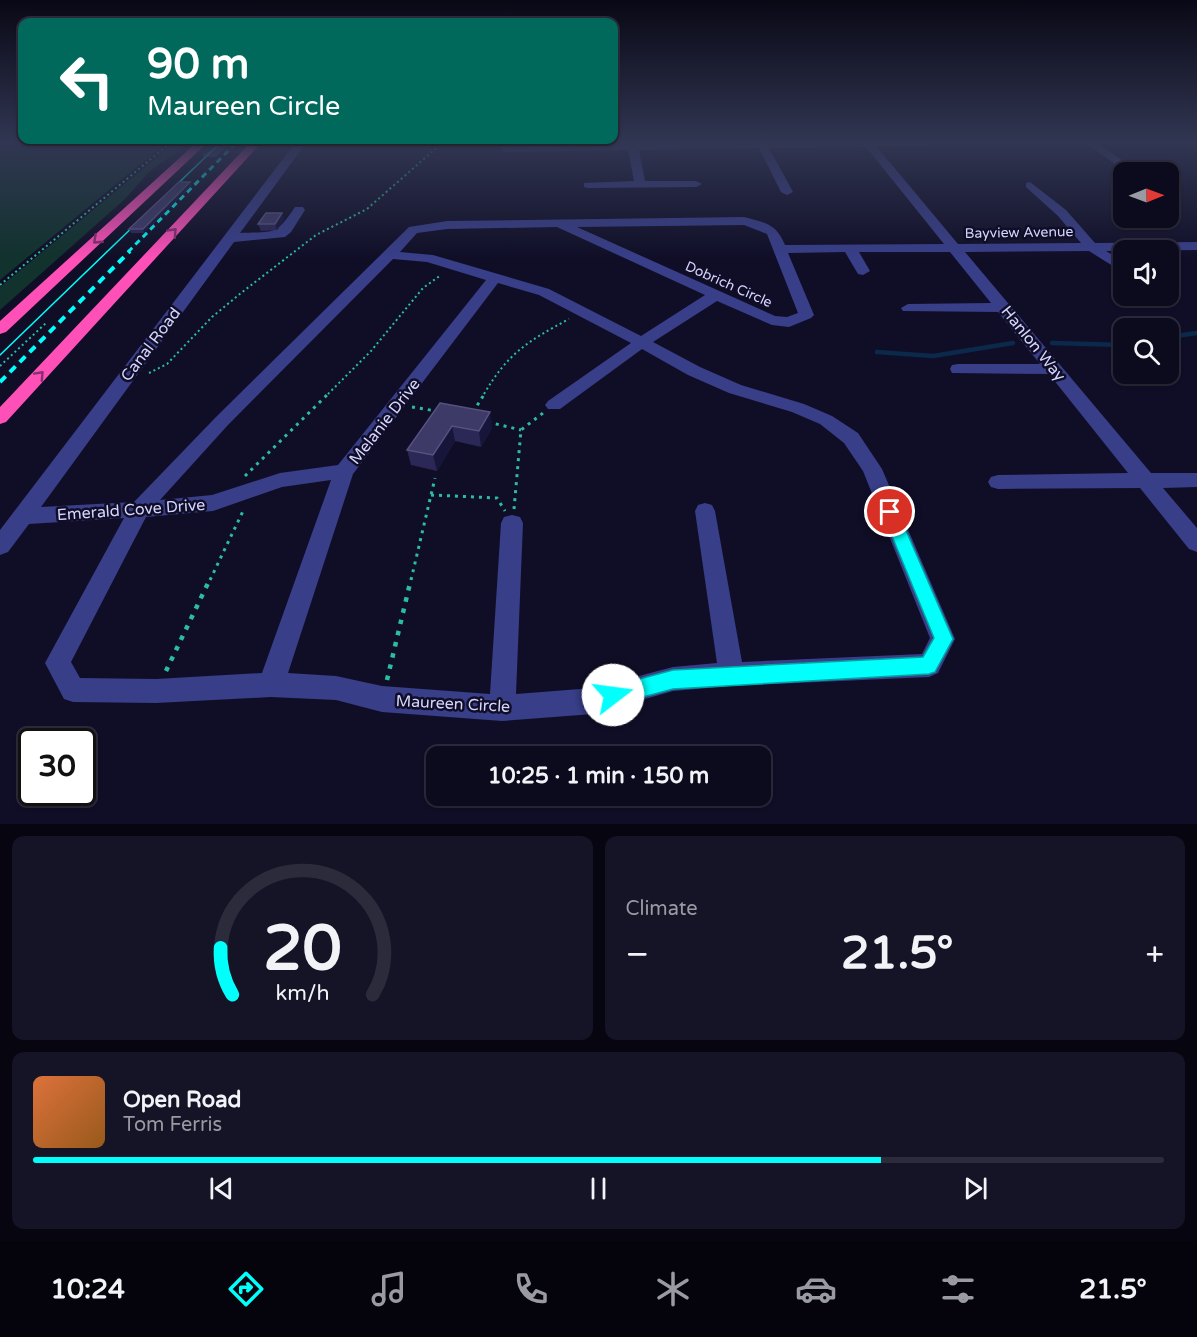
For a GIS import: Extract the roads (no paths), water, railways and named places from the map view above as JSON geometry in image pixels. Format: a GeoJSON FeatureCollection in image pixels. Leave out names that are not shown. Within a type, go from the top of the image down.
{"type":"FeatureCollection","features":[{"type":"Feature","properties":{"kind":"highway"},"geometry":{"type":"LineString","coordinates":[[0,328],[167,181]]}},
{"type":"Feature","properties":{"kind":"highway"},"geometry":{"type":"LineString","coordinates":[[0,418],[220,181]]}},
{"type":"Feature","properties":{"kind":"street","name":"Canal Road"},"geometry":{"type":"LineString","coordinates":[[0,546],[272,181]]}},
{"type":"Feature","properties":{"kind":"street"},"geometry":{"type":"LineString","coordinates":[[781,181],[787,192]]}},
{"type":"Feature","properties":{"kind":"street","name":"Hanlon Way"},"geometry":{"type":"LineString","coordinates":[[900,181],[1197,543]]}},
{"type":"Feature","properties":{"kind":"street"},"geometry":{"type":"LineString","coordinates":[[588,185],[696,184]]}},
{"type":"Feature","properties":{"kind":"street"},"geometry":{"type":"LineString","coordinates":[[1030,185],[1062,213],[1091,246],[1113,261]]}},
{"type":"Feature","properties":{"kind":"street"},"geometry":{"type":"LineString","coordinates":[[230,238],[280,234],[287,230],[299,210]]}},
{"type":"Feature","properties":{"kind":"street","name":"Dobrich Circle"},"geometry":{"type":"LineString","coordinates":[[390,255],[412,230],[447,225],[744,221],[763,226],[773,232],[806,315],[789,322],[772,320],[560,224]]}},
{"type":"Feature","properties":{"kind":"street","name":"Bayview Avenue"},"geometry":{"type":"LineString","coordinates":[[780,249],[1195,247]]}},
{"type":"Feature","properties":{"kind":"street"},"geometry":{"type":"LineString","coordinates":[[846,249],[863,271]]}},
{"type":"Feature","properties":{"kind":"street","name":"Maureen Circle"},"geometry":{"type":"LineString","coordinates":[[390,255],[428,258],[454,264],[544,292],[584,310],[693,371],[817,416],[851,438],[872,469],[943,639],[929,665],[731,674],[673,679],[593,701],[502,708],[382,699],[336,688],[271,685],[156,691],[73,690],[58,663],[139,510],[222,421],[390,255]]}},
{"type":"Feature","properties":{"kind":"street","name":"Melanie Drive"},"geometry":{"type":"LineString","coordinates":[[271,685],[344,472],[495,278]]}},
{"type":"Feature","properties":{"kind":"street"},"geometry":{"type":"LineString","coordinates":[[554,405],[642,342],[716,295]]}},
{"type":"Feature","properties":{"kind":"street"},"geometry":{"type":"LineString","coordinates":[[908,308],[1005,307]]}},
{"type":"Feature","properties":{"kind":"street"},"geometry":{"type":"LineString","coordinates":[[958,369],[1055,369]]}},
{"type":"Feature","properties":{"kind":"street","name":"Emerald Cove Drive"},"geometry":{"type":"LineString","coordinates":[[22,516],[139,510],[213,503],[249,483],[344,472]]}},
{"type":"Feature","properties":{"kind":"street"},"geometry":{"type":"LineString","coordinates":[[998,482],[1145,480],[1193,484]]}},
{"type":"Feature","properties":{"kind":"street"},"geometry":{"type":"LineString","coordinates":[[705,511],[731,674]]}},
{"type":"Feature","properties":{"kind":"street"},"geometry":{"type":"LineString","coordinates":[[502,708],[512,523]]}},
{"type":"Feature","properties":{"kind":"waterway"},"geometry":{"type":"LineString","coordinates":[[1179,335],[1197,333]]}},
{"type":"Feature","properties":{"kind":"waterway"},"geometry":{"type":"LineString","coordinates":[[877,352],[933,356],[1013,343]]}},
{"type":"Feature","properties":{"kind":"waterway"},"geometry":{"type":"LineString","coordinates":[[1052,343],[1113,345]]}},
{"type":"Feature","properties":{"kind":"tram line"},"geometry":{"type":"LineString","coordinates":[[168,193],[180,181]]}},
{"type":"Feature","properties":{"kind":"tram line"},"geometry":{"type":"LineString","coordinates":[[0,355],[142,218]]}},
{"type":"Feature","properties":{"kind":"railway"},"geometry":{"type":"LineString","coordinates":[[128,252],[198,181]]}},
{"type":"Feature","properties":{"kind":"railway"},"geometry":{"type":"LineString","coordinates":[[0,382],[130,251]]}}]}
